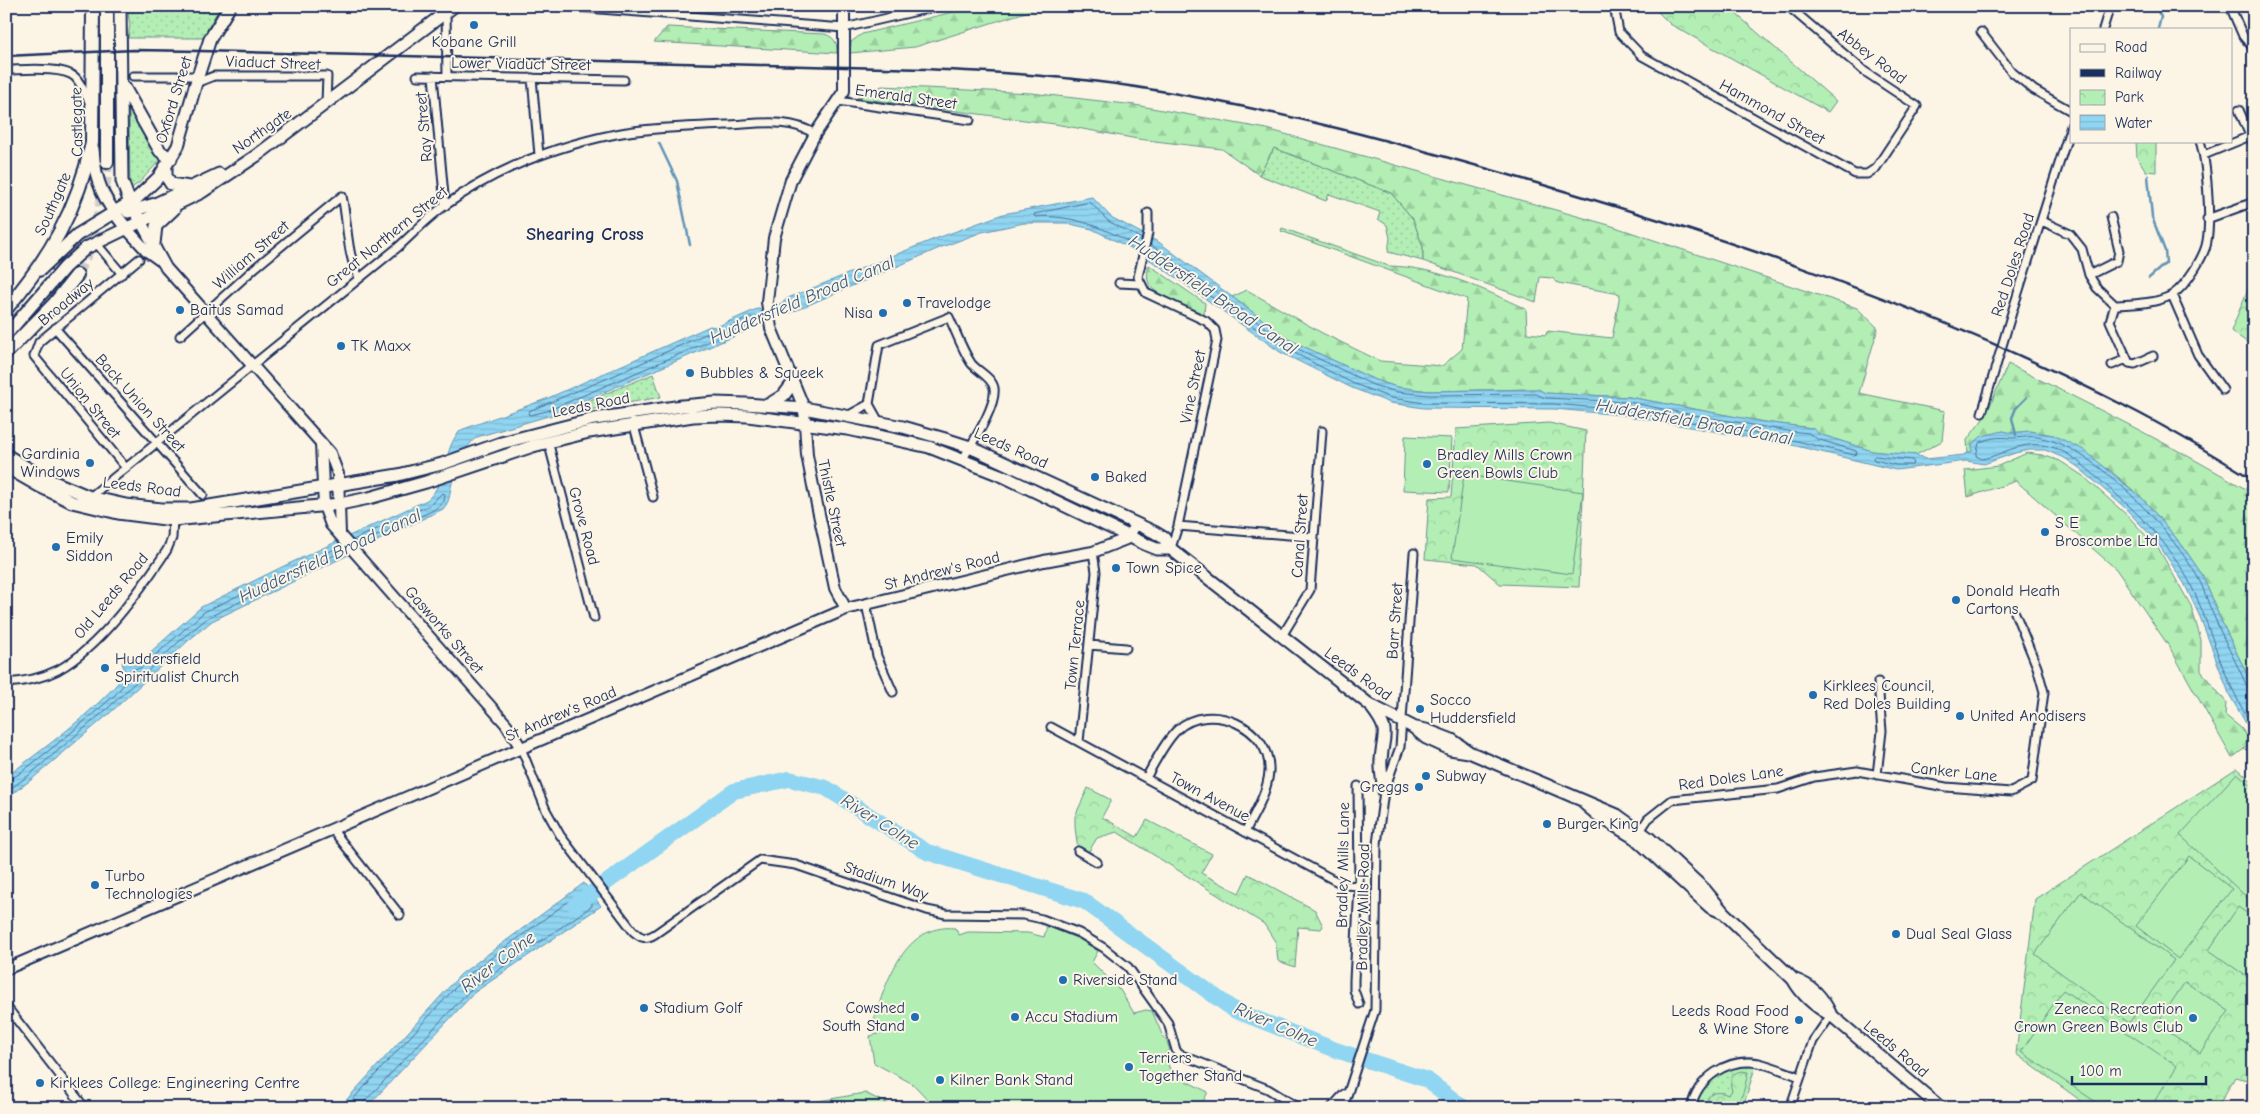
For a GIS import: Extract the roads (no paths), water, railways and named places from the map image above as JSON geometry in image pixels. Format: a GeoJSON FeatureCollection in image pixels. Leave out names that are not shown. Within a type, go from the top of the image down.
{"type":"FeatureCollection","features":[{"type":"Feature","properties":{"kind":"highway","name":"Castlegate"},"geometry":{"type":"LineString","coordinates":[[92,143],[93,6]]}},
{"type":"Feature","properties":{"kind":"highway","name":"Castlegate"},"geometry":{"type":"LineString","coordinates":[[107,6],[107,162]]}},
{"type":"Feature","properties":{"kind":"highway","name":"Southgate"},"geometry":{"type":"LineString","coordinates":[[6,309],[35,274],[72,209],[84,176],[92,143]]}},
{"type":"Feature","properties":{"kind":"highway"},"geometry":{"type":"LineString","coordinates":[[6,353],[54,304],[77,275]]}},
{"type":"Feature","properties":{"kind":"main road"},"geometry":{"type":"LineString","coordinates":[[120,6],[122,181],[135,211]]}},
{"type":"Feature","properties":{"kind":"main road","name":"Oxford Street"},"geometry":{"type":"LineString","coordinates":[[135,211],[147,190],[169,164],[178,146],[196,80],[210,40],[230,6]]}},
{"type":"Feature","properties":{"kind":"main road","name":"Northgate"},"geometry":{"type":"LineString","coordinates":[[126,228],[135,211],[183,201],[241,166],[450,9]]}},
{"type":"Feature","properties":{"kind":"main road"},"geometry":{"type":"LineString","coordinates":[[121,81],[127,96],[169,164],[166,176],[171,184],[189,187]]}},
{"type":"Feature","properties":{"kind":"main road","name":"Castlegate"},"geometry":{"type":"LineString","coordinates":[[92,143],[97,181],[103,197],[126,228]]}},
{"type":"Feature","properties":{"kind":"main road"},"geometry":{"type":"LineString","coordinates":[[114,212],[135,211],[155,204],[189,187],[241,166]]}},
{"type":"Feature","properties":{"kind":"main road"},"geometry":{"type":"LineString","coordinates":[[154,244],[154,235],[159,223],[183,201]]}},
{"type":"Feature","properties":{"kind":"main road","name":"Southgate"},"geometry":{"type":"LineString","coordinates":[[35,274],[77,235],[114,212]]}},
{"type":"Feature","properties":{"kind":"main road"},"geometry":{"type":"LineString","coordinates":[[6,336],[65,267],[96,243],[126,228]]}},
{"type":"Feature","properties":{"kind":"main road"},"geometry":{"type":"LineString","coordinates":[[768,405],[784,395],[793,383]]}},
{"type":"Feature","properties":{"kind":"main road","name":"Leeds Road"},"geometry":{"type":"LineString","coordinates":[[6,467],[72,502],[118,513],[173,520],[324,506],[369,498],[441,478],[548,442],[632,419],[715,403],[804,408],[879,422],[970,447],[1164,538],[1171,549],[1370,705],[1400,722],[1452,740],[1469,752],[1582,801],[1611,811],[1705,890],[1724,913],[1793,979],[1812,987],[1823,998],[1831,1015],[1941,1108]]}},
{"type":"Feature","properties":{"kind":"main road","name":"Leeds Road"},"geometry":{"type":"LineString","coordinates":[[6,455],[42,476],[90,497],[126,505],[191,508],[324,488],[425,468],[554,428],[632,419],[719,414],[806,424],[929,446],[964,459],[1157,549],[1171,549]]}},
{"type":"Feature","properties":{"kind":"main road"},"geometry":{"type":"LineString","coordinates":[[1370,705],[1379,717],[1385,731],[1385,742],[1380,760],[1384,792]]}},
{"type":"Feature","properties":{"kind":"street"},"geometry":{"type":"LineString","coordinates":[[561,6],[622,9],[844,28],[939,6]]}},
{"type":"Feature","properties":{"kind":"street"},"geometry":{"type":"LineString","coordinates":[[838,102],[844,92],[844,6]]}},
{"type":"Feature","properties":{"kind":"street","name":"Hammond Street"},"geometry":{"type":"LineString","coordinates":[[1614,6],[1619,32],[1642,56],[1855,174],[1867,174],[1876,168],[1917,106]]}},
{"type":"Feature","properties":{"kind":"street","name":"Abbey Road"},"geometry":{"type":"LineString","coordinates":[[1788,6],[1864,71],[1917,106]]}},
{"type":"Feature","properties":{"kind":"street"},"geometry":{"type":"LineString","coordinates":[[2103,28],[2110,6]]}},
{"type":"Feature","properties":{"kind":"street"},"geometry":{"type":"LineString","coordinates":[[2230,6],[2243,36],[2254,49]]}},
{"type":"Feature","properties":{"kind":"street","name":"Ray Street"},"geometry":{"type":"LineString","coordinates":[[447,76],[450,9]]}},
{"type":"Feature","properties":{"kind":"street"},"geometry":{"type":"LineString","coordinates":[[1981,32],[2012,72],[2034,90],[2070,110]]}},
{"type":"Feature","properties":{"kind":"street"},"geometry":{"type":"LineString","coordinates":[[6,70],[59,71],[68,73],[80,84],[93,109]]}},
{"type":"Feature","properties":{"kind":"street","name":"Viaduct Street"},"geometry":{"type":"LineString","coordinates":[[133,76],[196,80],[214,76],[327,76],[326,104]]}},
{"type":"Feature","properties":{"kind":"street","name":"Lower Viaduct Street"},"geometry":{"type":"LineString","coordinates":[[417,76],[624,80]]}},
{"type":"Feature","properties":{"kind":"street","name":"Ray Street"},"geometry":{"type":"LineString","coordinates":[[433,76],[445,206]]}},
{"type":"Feature","properties":{"kind":"street"},"geometry":{"type":"LineString","coordinates":[[532,78],[539,155]]}},
{"type":"Feature","properties":{"kind":"street","name":"Emerald Street"},"geometry":{"type":"LineString","coordinates":[[838,102],[970,120]]}},
{"type":"Feature","properties":{"kind":"street","name":"Thistle Street"},"geometry":{"type":"LineString","coordinates":[[838,102],[815,134],[792,180],[774,238],[767,302],[771,328],[804,408],[807,455],[835,588],[846,609]]}},
{"type":"Feature","properties":{"kind":"street"},"geometry":{"type":"LineString","coordinates":[[2239,110],[2254,144]]}},
{"type":"Feature","properties":{"kind":"street","name":"Great Northern Street"},"geometry":{"type":"LineString","coordinates":[[90,497],[397,248],[445,206],[498,173],[539,155],[618,133],[687,127],[788,123],[804,127],[815,134]]}},
{"type":"Feature","properties":{"kind":"street","name":"Red Doles Road"},"geometry":{"type":"LineString","coordinates":[[1982,412],[2070,129]]}},
{"type":"Feature","properties":{"kind":"street"},"geometry":{"type":"LineString","coordinates":[[2204,155],[2250,136]]}},
{"type":"Feature","properties":{"kind":"street"},"geometry":{"type":"LineString","coordinates":[[2042,220],[2070,234],[2082,249],[2089,275],[2096,288],[2115,305],[2141,304],[2172,294],[2200,262],[2207,241],[2204,155],[2200,142]]}},
{"type":"Feature","properties":{"kind":"street","name":"William Street"},"geometry":{"type":"LineString","coordinates":[[180,336],[342,196],[346,213],[352,265],[359,277]]}},
{"type":"Feature","properties":{"kind":"street"},"geometry":{"type":"LineString","coordinates":[[2207,219],[2251,203]]}},
{"type":"Feature","properties":{"kind":"street"},"geometry":{"type":"LineString","coordinates":[[135,211],[162,262]]}},
{"type":"Feature","properties":{"kind":"street"},"geometry":{"type":"LineString","coordinates":[[1119,283],[1140,284],[1138,276],[1148,233],[1148,212]]}},
{"type":"Feature","properties":{"kind":"street"},"geometry":{"type":"LineString","coordinates":[[2089,275],[2117,261],[2119,251],[2111,217]]}},
{"type":"Feature","properties":{"kind":"street"},"geometry":{"type":"LineString","coordinates":[[126,228],[147,251],[162,262],[330,453],[336,465],[340,485],[340,534]]}},
{"type":"Feature","properties":{"kind":"street"},"geometry":{"type":"LineString","coordinates":[[96,243],[122,274]]}},
{"type":"Feature","properties":{"kind":"street","name":"Broadway"},"geometry":{"type":"LineString","coordinates":[[34,356],[38,342],[140,259]]}},
{"type":"Feature","properties":{"kind":"street","name":"Vine Street"},"geometry":{"type":"LineString","coordinates":[[1140,284],[1146,293],[1206,321],[1214,330],[1217,340],[1178,526],[1171,549]]}},
{"type":"Feature","properties":{"kind":"street"},"geometry":{"type":"LineString","coordinates":[[2172,294],[2198,355],[2223,390]]}},
{"type":"Feature","properties":{"kind":"street"},"geometry":{"type":"LineString","coordinates":[[2115,305],[2110,321],[2129,363],[2135,364],[2153,356]]}},
{"type":"Feature","properties":{"kind":"street"},"geometry":{"type":"LineString","coordinates":[[879,422],[869,404],[879,345],[949,317],[971,363],[988,378],[994,387],[993,398],[987,414],[964,459]]}},
{"type":"Feature","properties":{"kind":"street","name":"Back Union Street"},"geometry":{"type":"LineString","coordinates":[[55,328],[204,495]]}},
{"type":"Feature","properties":{"kind":"street","name":"Union Street"},"geometry":{"type":"LineString","coordinates":[[34,356],[126,468]]}},
{"type":"Feature","properties":{"kind":"street"},"geometry":{"type":"LineString","coordinates":[[2112,365],[2127,359]]}},
{"type":"Feature","properties":{"kind":"street"},"geometry":{"type":"LineString","coordinates":[[846,416],[869,404]]}},
{"type":"Feature","properties":{"kind":"street"},"geometry":{"type":"LineString","coordinates":[[632,419],[653,497]]}},
{"type":"Feature","properties":{"kind":"street","name":"Canal Street"},"geometry":{"type":"LineString","coordinates":[[1282,636],[1310,590],[1322,431]]}},
{"type":"Feature","properties":{"kind":"street","name":"Grove Road"},"geometry":{"type":"LineString","coordinates":[[548,442],[594,618]]}},
{"type":"Feature","properties":{"kind":"street"},"geometry":{"type":"LineString","coordinates":[[321,444],[324,506]]}},
{"type":"Feature","properties":{"kind":"street","name":"Gasworks Street"},"geometry":{"type":"LineString","coordinates":[[324,506],[331,525],[500,717],[521,748]]}},
{"type":"Feature","properties":{"kind":"street","name":"Old Leeds Road"},"geometry":{"type":"LineString","coordinates":[[6,683],[36,679],[59,669],[98,639],[167,550],[172,538],[173,520],[170,508]]}},
{"type":"Feature","properties":{"kind":"street"},"geometry":{"type":"LineString","coordinates":[[1130,536],[1135,523]]}},
{"type":"Feature","properties":{"kind":"street"},"geometry":{"type":"LineString","coordinates":[[1178,526],[1313,538]]}},
{"type":"Feature","properties":{"kind":"street","name":"St Andrew's Road"},"geometry":{"type":"LineString","coordinates":[[6,970],[846,609],[1044,561],[1093,552],[1126,540],[1130,536]]}},
{"type":"Feature","properties":{"kind":"street","name":"Town Terrace"},"geometry":{"type":"LineString","coordinates":[[1079,742],[1096,572],[1093,552]]}},
{"type":"Feature","properties":{"kind":"street","name":"Barr Street"},"geometry":{"type":"LineString","coordinates":[[1400,722],[1414,553]]}},
{"type":"Feature","properties":{"kind":"street","name":"Thistle Street"},"geometry":{"type":"LineString","coordinates":[[824,618],[832,609],[835,588]]}},
{"type":"Feature","properties":{"kind":"street"},"geometry":{"type":"LineString","coordinates":[[866,604],[877,656],[894,692]]}},
{"type":"Feature","properties":{"kind":"street","name":"Canker Lane"},"geometry":{"type":"LineString","coordinates":[[1847,772],[1877,775],[1946,788],[2011,792],[2032,780],[2044,692],[2037,667],[2015,612]]}},
{"type":"Feature","properties":{"kind":"street"},"geometry":{"type":"LineString","coordinates":[[1089,645],[1126,648]]}},
{"type":"Feature","properties":{"kind":"street"},"geometry":{"type":"LineString","coordinates":[[1877,775],[1882,731],[1878,682]]}},
{"type":"Feature","properties":{"kind":"street"},"geometry":{"type":"LineString","coordinates":[[1146,778],[1161,751],[1178,730],[1197,719],[1216,716],[1234,721],[1251,732],[1265,750],[1269,770],[1266,790],[1245,832]]}},
{"type":"Feature","properties":{"kind":"street","name":"Bradley Mills Road"},"geometry":{"type":"LineString","coordinates":[[1342,1108],[1375,1010],[1377,844],[1384,792],[1400,747],[1400,722]]}},
{"type":"Feature","properties":{"kind":"street","name":"Town Avenue"},"geometry":{"type":"LineString","coordinates":[[1051,727],[1332,879],[1345,884],[1359,886]]}},
{"type":"Feature","properties":{"kind":"street","name":"Stadium Way"},"geometry":{"type":"LineString","coordinates":[[521,748],[555,827],[633,931],[641,938],[648,938],[760,860],[796,865],[912,907],[926,910],[946,914],[1024,916],[1042,919],[1079,933],[1104,948],[1128,967],[1164,1017],[1179,1054],[1268,1089],[1298,1108]]}},
{"type":"Feature","properties":{"kind":"street","name":"Red Doles Lane"},"geometry":{"type":"LineString","coordinates":[[1638,834],[1648,820],[1672,800],[1778,789],[1814,777],[1847,772]]}},
{"type":"Feature","properties":{"kind":"street","name":"Bradley Mills Lane"},"geometry":{"type":"LineString","coordinates":[[1358,786],[1359,886],[1354,990],[1359,1004]]}},
{"type":"Feature","properties":{"kind":"street"},"geometry":{"type":"LineString","coordinates":[[332,829],[400,915]]}},
{"type":"Feature","properties":{"kind":"street"},"geometry":{"type":"LineString","coordinates":[[1078,851],[1097,862]]}},
{"type":"Feature","properties":{"kind":"street"},"geometry":{"type":"LineString","coordinates":[[6,1006],[85,1108]]}},
{"type":"Feature","properties":{"kind":"street"},"geometry":{"type":"LineString","coordinates":[[1790,1108],[1813,1041],[1831,1015]]}},
{"type":"Feature","properties":{"kind":"street"},"geometry":{"type":"LineString","coordinates":[[1691,1108],[1695,1092],[1706,1078],[1720,1069],[1735,1063],[1758,1063],[1800,1077]]}},
{"type":"Feature","properties":{"kind":"street","name":"Bradley Mills Road"},"geometry":{"type":"LineString","coordinates":[[1331,1108],[1346,1092]]}},
{"type":"Feature","properties":{"kind":"water","name":"Huddersfield Broad Canal"},"geometry":{"type":"Polygon","coordinates":[[[1092,197],[1111,217],[1160,243],[1290,340],[1375,380],[1397,387],[1429,391],[1538,389],[1545,393],[1629,397],[1764,422],[1812,428],[1819,434],[1872,451],[1916,455],[1926,459],[1964,455],[1972,451],[1972,444],[1982,436],[2003,431],[2012,433],[2029,431],[2053,435],[2084,450],[2143,499],[2182,545],[2203,576],[2219,616],[2254,689],[2254,737],[2230,696],[2200,617],[2184,583],[2157,542],[2123,506],[2078,467],[2066,459],[2045,450],[2029,450],[2015,453],[1984,464],[1966,461],[1896,470],[1792,445],[1622,415],[1554,409],[1424,408],[1390,403],[1350,387],[1280,352],[1158,265],[1130,248],[1092,229],[1066,223],[1024,223],[982,232],[942,247],[792,312],[772,317],[742,333],[548,416],[477,437],[462,458],[454,477],[449,500],[443,509],[212,621],[110,713],[31,780],[6,798],[6,777],[69,728],[113,689],[126,674],[122,663],[127,656],[137,664],[201,607],[284,566],[427,500],[439,484],[451,446],[461,430],[546,399],[710,326],[716,327],[757,309],[773,307],[788,298],[932,240],[1003,214],[1092,197]]]}},
{"type":"Feature","properties":{"kind":"water"},"geometry":{"type":"Polygon","coordinates":[[[584,883],[601,906],[475,992],[366,1108],[339,1108],[461,974],[584,883]]]}},
{"type":"Feature","properties":{"kind":"waterway"},"geometry":{"type":"LineString","coordinates":[[2155,6],[2161,17],[2158,28]]}},
{"type":"Feature","properties":{"kind":"waterway"},"geometry":{"type":"LineString","coordinates":[[659,143],[677,181],[690,245]]}},
{"type":"Feature","properties":{"kind":"waterway"},"geometry":{"type":"LineString","coordinates":[[2148,176],[2152,217],[2165,251],[2166,263],[2149,278]]}},
{"type":"Feature","properties":{"kind":"waterway"},"geometry":{"type":"LineString","coordinates":[[2016,435],[2012,418],[2016,408],[2027,397]]}},
{"type":"Feature","properties":{"kind":"waterway","name":"River Colne"},"geometry":{"type":"LineString","coordinates":[[575,905],[734,791],[789,779],[826,788],[927,852],[1084,901],[1234,1010],[1333,1049],[1427,1080],[1464,1108]]}},
{"type":"Feature","properties":{"kind":"tunnel"},"geometry":{"type":"LineString","coordinates":[[77,275],[98,220],[104,192],[107,162]]}},
{"type":"Feature","properties":{"kind":"railway"},"geometry":{"type":"LineString","coordinates":[[6,56],[134,50],[925,69],[1057,77],[1110,83],[1187,96],[1340,129],[1490,169],[1690,230],[1838,281],[1983,339],[2055,372],[2158,423],[2254,480]]}},
{"type":"Feature","properties":{"kind":"place","name":"Kobane Grill"},"geometry":{"type":"Point","coordinates":[474,25]}},
{"type":"Feature","properties":{"kind":"place","name":"Travelodge"},"geometry":{"type":"Point","coordinates":[907,303]}},
{"type":"Feature","properties":{"kind":"place","name":"Baitus Samad"},"geometry":{"type":"Point","coordinates":[180,310]}},
{"type":"Feature","properties":{"kind":"place","name":"Nisa"},"geometry":{"type":"Point","coordinates":[883,313]}},
{"type":"Feature","properties":{"kind":"place","name":"TK Maxx"},"geometry":{"type":"Point","coordinates":[341,346]}},
{"type":"Feature","properties":{"kind":"place","name":"Bubbles & Squeek"},"geometry":{"type":"Point","coordinates":[690,373]}},
{"type":"Feature","properties":{"kind":"place","name":"Gardinia Windows"},"geometry":{"type":"Point","coordinates":[90,463]}},
{"type":"Feature","properties":{"kind":"place","name":"Bradley Mills Crown Green Bowls Club"},"geometry":{"type":"Point","coordinates":[1427,464]}},
{"type":"Feature","properties":{"kind":"place","name":"Baked"},"geometry":{"type":"Point","coordinates":[1095,477]}},
{"type":"Feature","properties":{"kind":"place","name":"S E Broscombe Ltd"},"geometry":{"type":"Point","coordinates":[2045,532]}},
{"type":"Feature","properties":{"kind":"place","name":"Emily Siddon"},"geometry":{"type":"Point","coordinates":[56,547]}},
{"type":"Feature","properties":{"kind":"place","name":"Town Spice"},"geometry":{"type":"Point","coordinates":[1116,568]}},
{"type":"Feature","properties":{"kind":"place","name":"Donald Heath Cartons"},"geometry":{"type":"Point","coordinates":[1956,600]}},
{"type":"Feature","properties":{"kind":"place","name":"Huddersfield Spiritualist Church"},"geometry":{"type":"Point","coordinates":[105,668]}},
{"type":"Feature","properties":{"kind":"place","name":"Kirklees Council, Red Doles Building"},"geometry":{"type":"Point","coordinates":[1813,695]}},
{"type":"Feature","properties":{"kind":"place","name":"Socco Huddersfield"},"geometry":{"type":"Point","coordinates":[1420,709]}},
{"type":"Feature","properties":{"kind":"place","name":"United Anodisers"},"geometry":{"type":"Point","coordinates":[1960,716]}},
{"type":"Feature","properties":{"kind":"place","name":"Subway"},"geometry":{"type":"Point","coordinates":[1426,776]}},
{"type":"Feature","properties":{"kind":"place","name":"Greggs"},"geometry":{"type":"Point","coordinates":[1419,787]}},
{"type":"Feature","properties":{"kind":"place","name":"Burger King"},"geometry":{"type":"Point","coordinates":[1547,824]}},
{"type":"Feature","properties":{"kind":"place","name":"Turbo Technologies"},"geometry":{"type":"Point","coordinates":[95,885]}},
{"type":"Feature","properties":{"kind":"place","name":"Dual Seal Glass"},"geometry":{"type":"Point","coordinates":[1896,934]}},
{"type":"Feature","properties":{"kind":"place","name":"Riverside Stand"},"geometry":{"type":"Point","coordinates":[1063,980]}},
{"type":"Feature","properties":{"kind":"place","name":"Stadium Golf"},"geometry":{"type":"Point","coordinates":[644,1008]}},
{"type":"Feature","properties":{"kind":"place","name":"Cowshed South Stand"},"geometry":{"type":"Point","coordinates":[915,1017]}},
{"type":"Feature","properties":{"kind":"place","name":"Accu Stadium"},"geometry":{"type":"Point","coordinates":[1015,1017]}},
{"type":"Feature","properties":{"kind":"place","name":"Zeneca Recreation Crown Green Bowls Club"},"geometry":{"type":"Point","coordinates":[2193,1018]}},
{"type":"Feature","properties":{"kind":"place","name":"Leeds Road Food & Wine Store"},"geometry":{"type":"Point","coordinates":[1799,1020]}},
{"type":"Feature","properties":{"kind":"place","name":"Terriers Together Stand"},"geometry":{"type":"Point","coordinates":[1129,1067]}},
{"type":"Feature","properties":{"kind":"place","name":"Kilner Bank Stand"},"geometry":{"type":"Point","coordinates":[940,1080]}},
{"type":"Feature","properties":{"kind":"place","name":"Kirklees College: Engineering Centre"},"geometry":{"type":"Point","coordinates":[40,1083]}},
{"type":"Feature","properties":{"kind":"district","name":"Shearing Cross"},"geometry":{"type":"Point","coordinates":[585,234]}}]}
